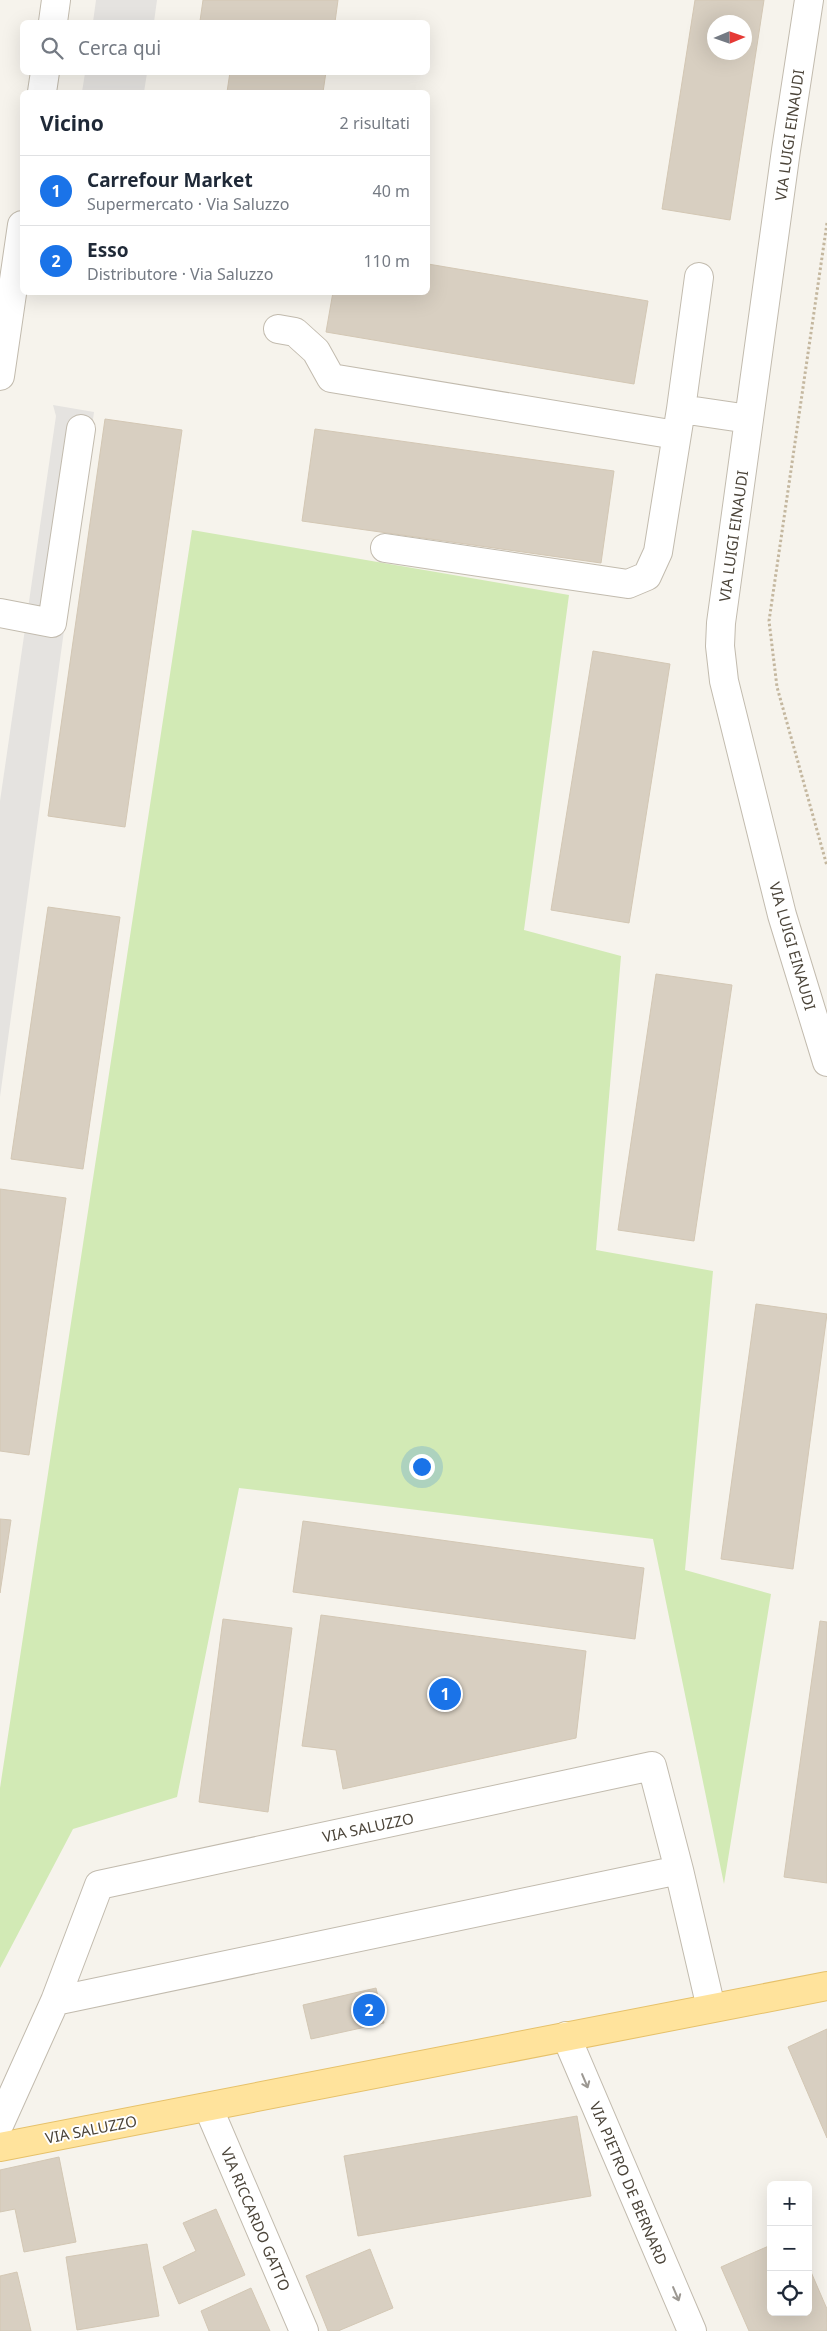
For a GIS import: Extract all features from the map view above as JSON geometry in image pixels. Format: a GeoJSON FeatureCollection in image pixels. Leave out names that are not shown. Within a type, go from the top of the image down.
{"type":"FeatureCollection","features":[{"type":"Feature","properties":{"kind":"main road","name":"VIA SALUZZO"},"geometry":{"type":"LineString","coordinates":[[0,2147],[827,1986]]}},
{"type":"Feature","properties":{"kind":"street"},"geometry":{"type":"LineString","coordinates":[[53,20],[56,0]]}},
{"type":"Feature","properties":{"kind":"street","name":"VIA LUIGI EINAUDI"},"geometry":{"type":"LineString","coordinates":[[809,0],[721,623],[721,664],[782,914],[827,1062]]}},
{"type":"Feature","properties":{"kind":"street"},"geometry":{"type":"LineString","coordinates":[[42,90],[45,75]]}},
{"type":"Feature","properties":{"kind":"street"},"geometry":{"type":"LineString","coordinates":[[0,376],[20,240]]}},
{"type":"Feature","properties":{"kind":"street"},"geometry":{"type":"LineString","coordinates":[[385,548],[628,584],[647,576],[658,552],[679,422],[699,277]]}},
{"type":"Feature","properties":{"kind":"street"},"geometry":{"type":"LineString","coordinates":[[278,329],[295,332],[316,351],[332,378],[679,422],[749,419]]}},
{"type":"Feature","properties":{"kind":"street"},"geometry":{"type":"LineString","coordinates":[[0,613],[52,623],[81,429]]}},
{"type":"Feature","properties":{"kind":"street","name":"VIA SALUZZO"},"geometry":{"type":"LineString","coordinates":[[0,2123],[55,2001],[99,1885],[652,1766],[679,1870],[711,2008]]}},
{"type":"Feature","properties":{"kind":"street"},"geometry":{"type":"LineString","coordinates":[[55,2001],[679,1870]]}},
{"type":"Feature","properties":{"kind":"street","name":"VIA PIETRO DE BERNARD"},"geometry":{"type":"LineString","coordinates":[[566,2036],[692,2331]]}},
{"type":"Feature","properties":{"kind":"street","name":"VIA RICCARDO GATTO"},"geometry":{"type":"LineString","coordinates":[[208,2107],[304,2331]]}},
{"type":"Feature","properties":{"kind":"path"},"geometry":{"type":"LineString","coordinates":[[827,223],[769,622],[777,688],[827,866]]}},
{"type":"Feature","properties":{"kind":"green space"},"geometry":{"type":"Polygon","coordinates":[[[192,530],[569,595],[524,930],[621,956],[596,1250],[713,1271],[685,1570],[771,1594],[724,1884],[653,1539],[239,1488],[177,1797],[73,1829],[0,1968],[0,1788],[192,530]]]}},
{"type":"Feature","properties":{"kind":"shaded area"},"geometry":{"type":"Polygon","coordinates":[[[96,0],[157,0],[154,20],[93,20],[96,0]]]}},
{"type":"Feature","properties":{"kind":"shaded area"},"geometry":{"type":"Polygon","coordinates":[[[85,75],[147,75],[144,90],[82,90],[85,75]]]}},
{"type":"Feature","properties":{"kind":"shaded area"},"geometry":{"type":"Polygon","coordinates":[[[53,405],[94,412],[0,1097],[0,801],[56,416],[53,405]]]}},
{"type":"Feature","properties":{"kind":"building"},"geometry":{"type":"Polygon","coordinates":[[[203,0],[338,0],[335,20],[200,20],[203,0]]]}},
{"type":"Feature","properties":{"kind":"building"},"geometry":{"type":"Polygon","coordinates":[[[695,0],[764,0],[730,220],[662,209],[695,0]]]}},
{"type":"Feature","properties":{"kind":"building"},"geometry":{"type":"Polygon","coordinates":[[[230,75],[326,75],[323,90],[227,90],[230,75]]]}},
{"type":"Feature","properties":{"kind":"building"},"geometry":{"type":"Polygon","coordinates":[[[430,264],[648,301],[634,384],[326,332],[332,295],[430,295],[430,264]]]}},
{"type":"Feature","properties":{"kind":"building"},"geometry":{"type":"Polygon","coordinates":[[[105,419],[182,430],[125,827],[48,816],[105,419]]]}},
{"type":"Feature","properties":{"kind":"building"},"geometry":{"type":"Polygon","coordinates":[[[315,429],[614,471],[601,563],[302,521],[315,429]]]}},
{"type":"Feature","properties":{"kind":"building"},"geometry":{"type":"Polygon","coordinates":[[[593,651],[670,664],[629,923],[551,910],[593,651]]]}},
{"type":"Feature","properties":{"kind":"building"},"geometry":{"type":"Polygon","coordinates":[[[48,907],[120,917],[83,1169],[11,1159],[48,907]]]}},
{"type":"Feature","properties":{"kind":"building"},"geometry":{"type":"Polygon","coordinates":[[[656,974],[732,985],[694,1241],[618,1230],[656,974]]]}},
{"type":"Feature","properties":{"kind":"building"},"geometry":{"type":"Polygon","coordinates":[[[0,1189],[66,1198],[29,1455],[0,1451],[0,1189]]]}},
{"type":"Feature","properties":{"kind":"building"},"geometry":{"type":"Polygon","coordinates":[[[756,1304],[827,1314],[793,1569],[721,1559],[756,1304]]]}},
{"type":"Feature","properties":{"kind":"building"},"geometry":{"type":"Polygon","coordinates":[[[0,1519],[11,1520],[0,1593],[0,1519]]]}},
{"type":"Feature","properties":{"kind":"building"},"geometry":{"type":"Polygon","coordinates":[[[303,1521],[644,1568],[635,1639],[293,1592],[303,1521]]]}},
{"type":"Feature","properties":{"kind":"building"},"geometry":{"type":"Polygon","coordinates":[[[321,1615],[586,1651],[576,1738],[343,1789],[336,1750],[302,1746],[321,1615]]]}},
{"type":"Feature","properties":{"kind":"building"},"geometry":{"type":"Polygon","coordinates":[[[223,1619],[292,1628],[268,1812],[199,1802],[223,1619]]]}},
{"type":"Feature","properties":{"kind":"building"},"geometry":{"type":"Polygon","coordinates":[[[820,1621],[827,1622],[827,1883],[784,1877],[820,1621]]]}},
{"type":"Feature","properties":{"kind":"building"},"geometry":{"type":"Polygon","coordinates":[[[376,1988],[384,2023],[311,2039],[303,2005],[376,1988]]]}},
{"type":"Feature","properties":{"kind":"building"},"geometry":{"type":"Polygon","coordinates":[[[827,2029],[827,2138],[788,2047],[827,2029]]]}},
{"type":"Feature","properties":{"kind":"building"},"geometry":{"type":"Polygon","coordinates":[[[577,2116],[591,2196],[358,2236],[344,2156],[577,2116]]]}},
{"type":"Feature","properties":{"kind":"building"},"geometry":{"type":"Polygon","coordinates":[[[59,2157],[76,2242],[24,2252],[15,2209],[0,2212],[0,2170],[59,2157]]]}},
{"type":"Feature","properties":{"kind":"building"},"geometry":{"type":"Polygon","coordinates":[[[216,2209],[245,2275],[179,2304],[163,2267],[196,2251],[183,2223],[216,2209]]]}},
{"type":"Feature","properties":{"kind":"building"},"geometry":{"type":"Polygon","coordinates":[[[147,2244],[159,2316],[77,2330],[66,2257],[147,2244]]]}},
{"type":"Feature","properties":{"kind":"building"},"geometry":{"type":"Polygon","coordinates":[[[767,2247],[767,2316],[812,2316],[812,2274],[827,2309],[827,2331],[749,2331],[721,2267],[767,2247]]]}},
{"type":"Feature","properties":{"kind":"building"},"geometry":{"type":"Polygon","coordinates":[[[370,2249],[393,2308],[338,2331],[328,2331],[306,2276],[370,2249]]]}},
{"type":"Feature","properties":{"kind":"building"},"geometry":{"type":"Polygon","coordinates":[[[17,2272],[31,2331],[0,2331],[0,2276],[17,2272]]]}},
{"type":"Feature","properties":{"kind":"building"},"geometry":{"type":"Polygon","coordinates":[[[251,2288],[270,2331],[209,2331],[201,2311],[251,2288]]]}},
{"type":"Feature","properties":{"kind":"place","name":"Carrefour Market"},"geometry":{"type":"Point","coordinates":[445,1694]}},
{"type":"Feature","properties":{"kind":"place","name":"Esso"},"geometry":{"type":"Point","coordinates":[369,2010]}}]}
